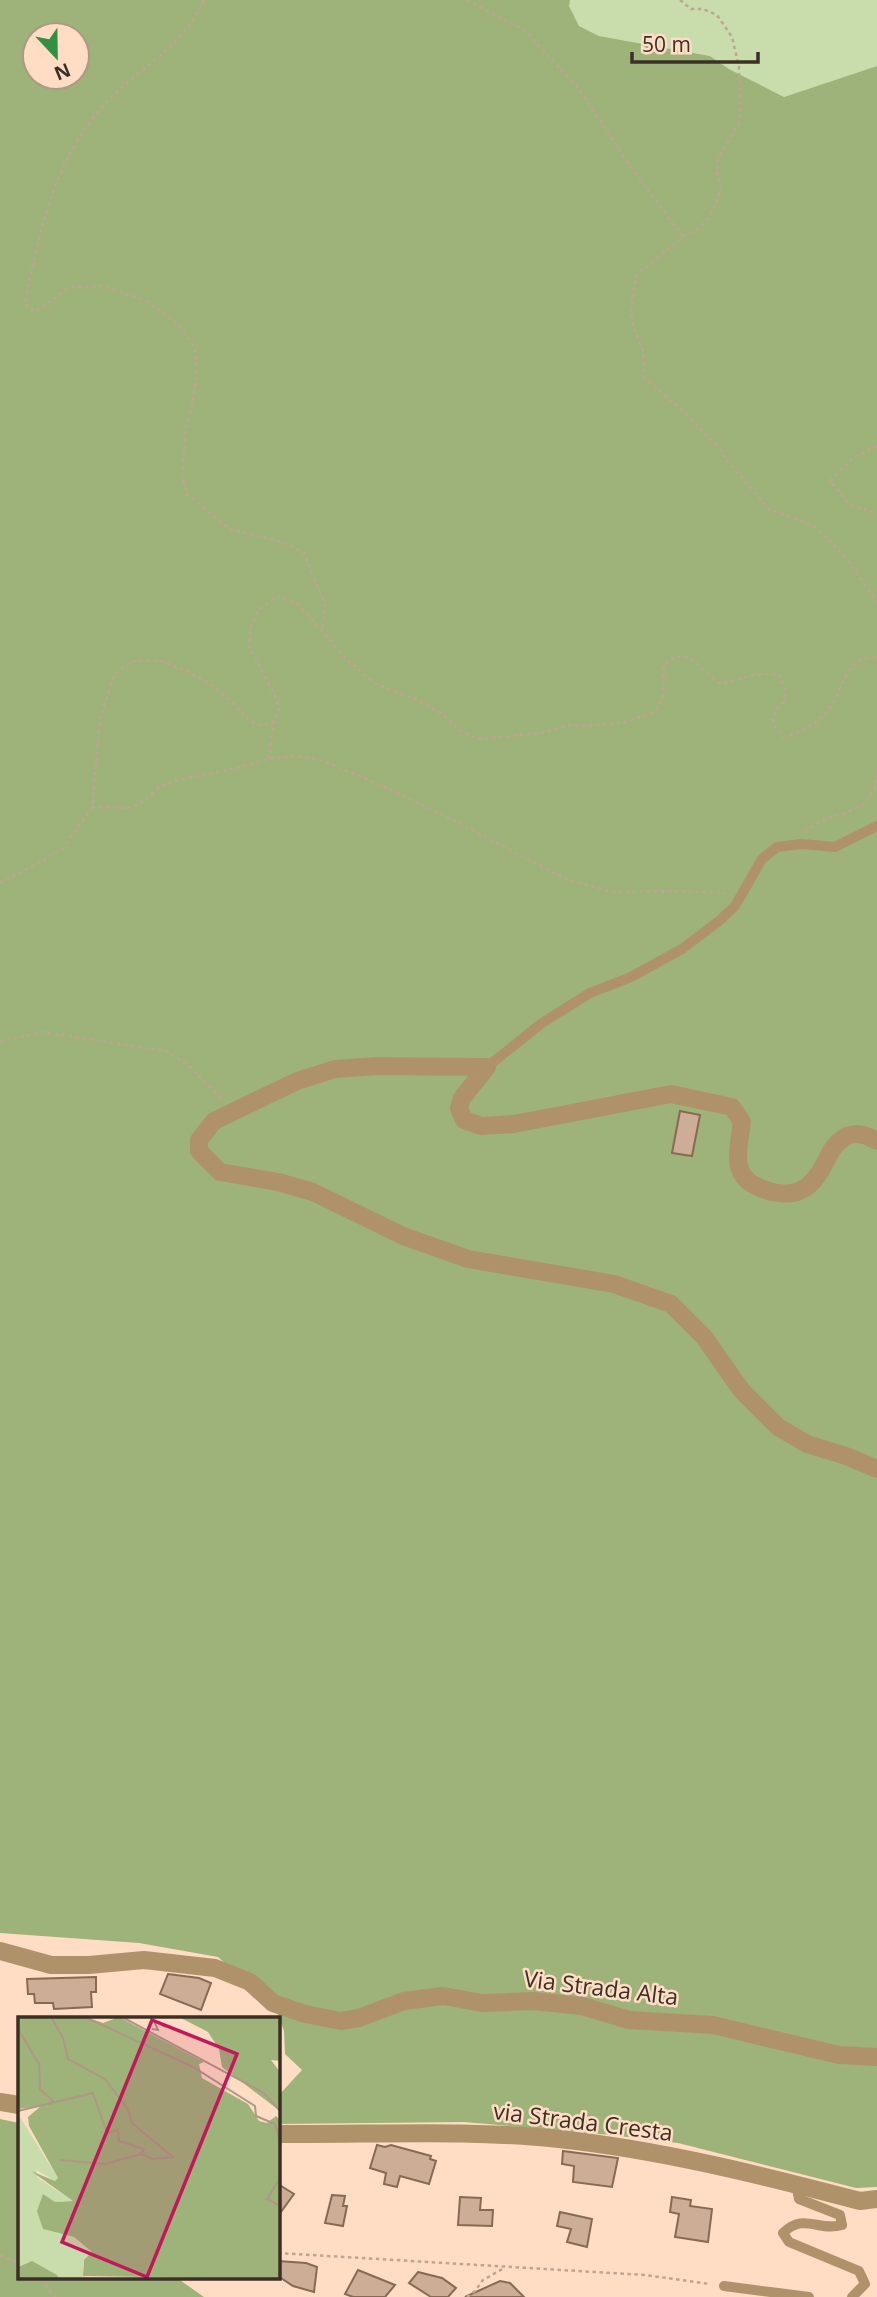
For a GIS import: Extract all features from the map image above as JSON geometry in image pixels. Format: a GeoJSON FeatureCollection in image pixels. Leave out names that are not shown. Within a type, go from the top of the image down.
{"type":"FeatureCollection","features":[{"type":"Feature","properties":{"kind":"street"},"geometry":{"type":"LineString","coordinates":[[486,1067],[377,1066],[335,1069],[297,1081],[214,1121],[199,1140],[199,1151],[220,1172],[278,1182],[313,1192],[403,1236],[468,1259],[614,1284],[671,1304],[704,1337],[742,1391],[779,1427],[807,1444],[877,1469]]}},
{"type":"Feature","properties":{"kind":"street"},"geometry":{"type":"LineString","coordinates":[[486,1067],[462,1098],[459,1108],[464,1120],[481,1126],[514,1124],[671,1094],[732,1107],[742,1122],[737,1165],[741,1175],[752,1185],[778,1195],[789,1195],[806,1187],[818,1175],[831,1148],[849,1135],[865,1134],[877,1141]]}},
{"type":"Feature","properties":{"kind":"street","name":"Via Strada Alta"},"geometry":{"type":"LineString","coordinates":[[0,1951],[51,1965],[144,1960],[215,1968],[250,1982],[273,2003],[305,2014],[341,2021],[359,2018],[404,2001],[443,1996],[482,2003],[533,2001],[582,2006],[629,2020],[713,2025],[839,2055],[877,2057]]}},
{"type":"Feature","properties":{"kind":"street"},"geometry":{"type":"LineString","coordinates":[[0,2102],[18,2105]]}},
{"type":"Feature","properties":{"kind":"street","name":"via Strada Cresta"},"geometry":{"type":"LineString","coordinates":[[280,2134],[492,2135],[558,2139],[654,2152],[860,2201],[877,2199]]}},
{"type":"Feature","properties":{"kind":"lane"},"geometry":{"type":"LineString","coordinates":[[486,1067],[542,1023],[590,993],[631,977],[682,949],[735,906],[762,859],[777,847],[802,844],[835,847],[877,826]]}},
{"type":"Feature","properties":{"kind":"lane"},"geometry":{"type":"LineString","coordinates":[[796,2185],[799,2199],[840,2215],[842,2225],[829,2229],[807,2222],[791,2225],[783,2233],[789,2242],[859,2271],[866,2284],[852,2297]]}},
{"type":"Feature","properties":{"kind":"lane"},"geometry":{"type":"LineString","coordinates":[[724,2286],[808,2297]]}},
{"type":"Feature","properties":{"kind":"path"},"geometry":{"type":"LineString","coordinates":[[204,0],[201,8],[171,47],[108,100],[72,147],[39,231],[24,304],[34,312],[70,286],[102,286],[145,300],[180,326],[195,348],[197,376],[186,426],[182,475],[187,495],[230,529],[285,543],[304,553],[325,605],[322,631]]}},
{"type":"Feature","properties":{"kind":"path"},"geometry":{"type":"LineString","coordinates":[[467,0],[524,30],[578,88],[633,170],[683,237]]}},
{"type":"Feature","properties":{"kind":"path"},"geometry":{"type":"LineString","coordinates":[[680,0],[691,9],[703,9],[717,15],[732,37],[739,67],[741,114],[740,121],[719,158],[717,173],[721,186],[709,217],[699,228],[683,237],[636,275],[631,308],[633,325],[643,352],[644,377],[683,411],[721,450],[723,456],[769,509],[812,525],[825,536],[844,556],[877,601]]}},
{"type":"Feature","properties":{"kind":"path"},"geometry":{"type":"LineString","coordinates":[[877,446],[853,458],[830,481],[850,505],[877,513]]}},
{"type":"Feature","properties":{"kind":"path"},"geometry":{"type":"LineString","coordinates":[[269,759],[274,721],[279,710],[276,696],[249,646],[251,626],[258,610],[278,596],[297,604],[345,657],[374,683],[427,706],[444,715],[462,732],[480,738],[541,733],[570,725],[625,722],[655,712],[663,696],[664,665],[673,656],[685,655],[721,684],[766,672],[779,675],[785,689],[785,702],[777,708],[772,718],[774,727],[783,737],[794,735],[827,712],[852,664],[868,657],[877,658]]}},
{"type":"Feature","properties":{"kind":"path"},"geometry":{"type":"LineString","coordinates":[[0,883],[63,848],[92,807],[100,719],[114,675],[131,661],[162,661],[189,672],[212,685],[249,721],[262,726],[274,721]]}},
{"type":"Feature","properties":{"kind":"path"},"geometry":{"type":"LineString","coordinates":[[92,807],[129,808],[142,802],[161,786],[177,780],[269,759],[296,756],[321,760],[459,823],[566,879],[612,892],[740,894]]}},
{"type":"Feature","properties":{"kind":"path"},"geometry":{"type":"LineString","coordinates":[[777,847],[827,818],[844,814],[865,803],[875,788],[877,768]]}},
{"type":"Feature","properties":{"kind":"path"},"geometry":{"type":"LineString","coordinates":[[0,1042],[42,1032],[166,1051],[188,1065],[234,1111]]}},
{"type":"Feature","properties":{"kind":"path"},"geometry":{"type":"LineString","coordinates":[[280,2253],[645,2275],[724,2286]]}},
{"type":"Feature","properties":{"kind":"path"},"geometry":{"type":"LineString","coordinates":[[0,2255],[18,2264]]}},
{"type":"Feature","properties":{"kind":"path"},"geometry":{"type":"LineString","coordinates":[[467,2297],[483,2280],[504,2268]]}},
{"type":"Feature","properties":{"kind":"path"},"geometry":{"type":"LineString","coordinates":[[44,2280],[56,2297]]}},
{"type":"Feature","properties":{"kind":"green space"},"geometry":{"type":"Polygon","coordinates":[[[0,0],[570,0],[569,6],[579,26],[599,36],[710,56],[729,69],[784,97],[877,66],[877,2187],[856,2188],[678,2143],[611,2135],[464,2122],[280,2124],[280,2094],[302,2070],[285,2054],[284,2031],[276,2009],[218,1957],[139,1943],[0,1933],[0,0]]]}},
{"type":"Feature","properties":{"kind":"green space"},"geometry":{"type":"Polygon","coordinates":[[[570,0],[877,0],[877,66],[784,97],[729,69],[710,56],[599,36],[579,26],[568,5],[570,0]]]}},
{"type":"Feature","properties":{"kind":"green space"},"geometry":{"type":"Polygon","coordinates":[[[0,2119],[18,2123],[18,2280],[180,2280],[204,2297],[0,2297],[0,2119]]]}},
{"type":"Feature","properties":{"kind":"building"},"geometry":{"type":"Polygon","coordinates":[[[680,1111],[700,1115],[692,1156],[672,1153],[680,1111]]]}},
{"type":"Feature","properties":{"kind":"building"},"geometry":{"type":"Polygon","coordinates":[[[168,1974],[199,1978],[211,1983],[201,2010],[160,1994],[168,1974]]]}},
{"type":"Feature","properties":{"kind":"building"},"geometry":{"type":"Polygon","coordinates":[[[96,1977],[96,1992],[91,1992],[92,2007],[54,2009],[53,2003],[35,2003],[34,1994],[28,1994],[27,1979],[96,1977]]]}},
{"type":"Feature","properties":{"kind":"building"},"geometry":{"type":"Polygon","coordinates":[[[377,2145],[391,2145],[431,2156],[430,2159],[436,2161],[429,2184],[400,2176],[397,2187],[384,2184],[386,2173],[370,2168],[377,2145]]]}},
{"type":"Feature","properties":{"kind":"building"},"geometry":{"type":"Polygon","coordinates":[[[563,2151],[618,2158],[612,2187],[573,2182],[574,2166],[562,2164],[563,2151]]]}},
{"type":"Feature","properties":{"kind":"building"},"geometry":{"type":"Polygon","coordinates":[[[280,2185],[294,2194],[280,2213],[280,2185]]]}},
{"type":"Feature","properties":{"kind":"building"},"geometry":{"type":"Polygon","coordinates":[[[332,2195],[345,2196],[343,2206],[347,2206],[343,2226],[325,2223],[332,2195]]]}},
{"type":"Feature","properties":{"kind":"building"},"geometry":{"type":"Polygon","coordinates":[[[460,2197],[481,2198],[480,2210],[493,2210],[492,2226],[458,2225],[460,2197]]]}},
{"type":"Feature","properties":{"kind":"building"},"geometry":{"type":"Polygon","coordinates":[[[672,2197],[691,2200],[690,2206],[712,2209],[708,2242],[675,2237],[679,2214],[670,2212],[672,2197]]]}},
{"type":"Feature","properties":{"kind":"building"},"geometry":{"type":"Polygon","coordinates":[[[560,2212],[592,2219],[587,2247],[567,2242],[571,2229],[557,2226],[560,2212]]]}},
{"type":"Feature","properties":{"kind":"building"},"geometry":{"type":"Polygon","coordinates":[[[280,2261],[306,2263],[317,2267],[314,2292],[293,2286],[280,2277],[280,2261]]]}},
{"type":"Feature","properties":{"kind":"building"},"geometry":{"type":"Polygon","coordinates":[[[358,2270],[395,2285],[385,2297],[353,2297],[345,2294],[358,2270]]]}},
{"type":"Feature","properties":{"kind":"building"},"geometry":{"type":"Polygon","coordinates":[[[418,2272],[442,2278],[456,2288],[448,2297],[431,2297],[409,2283],[418,2272]]]}},
{"type":"Feature","properties":{"kind":"building"},"geometry":{"type":"Polygon","coordinates":[[[500,2281],[510,2283],[524,2297],[465,2297],[500,2281]]]}}]}
